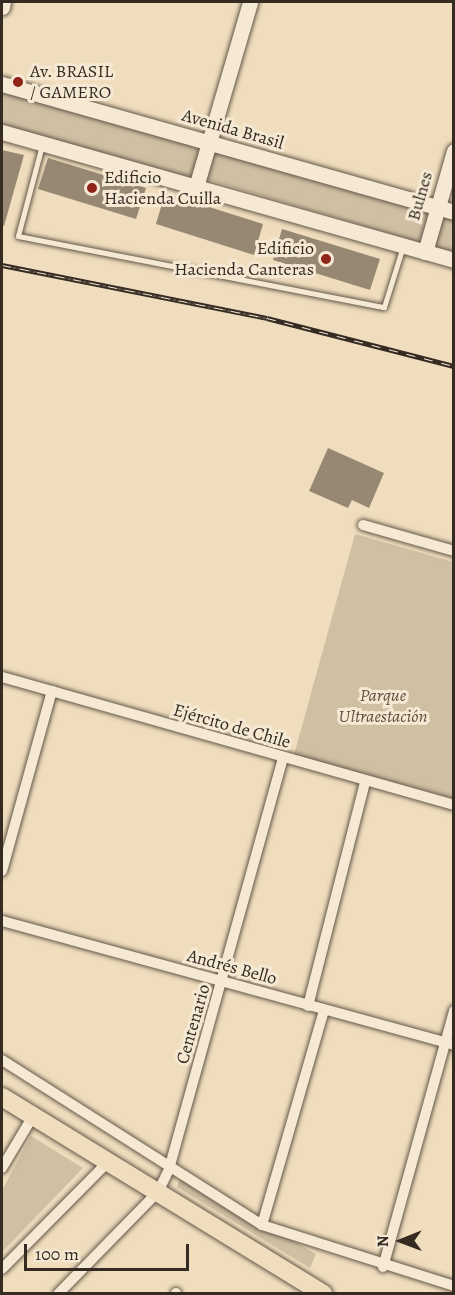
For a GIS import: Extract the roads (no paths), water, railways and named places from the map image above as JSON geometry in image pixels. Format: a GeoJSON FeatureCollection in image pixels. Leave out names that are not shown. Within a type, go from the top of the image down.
{"type":"FeatureCollection","features":[{"type":"Feature","properties":{"kind":"main road"},"geometry":{"type":"LineString","coordinates":[[2,6],[3,2]]}},
{"type":"Feature","properties":{"kind":"main road"},"geometry":{"type":"LineString","coordinates":[[196,187],[250,2]]}},
{"type":"Feature","properties":{"kind":"main road","name":"Avenida Brasil"},"geometry":{"type":"LineString","coordinates":[[2,84],[453,213]]}},
{"type":"Feature","properties":{"kind":"main road"},"geometry":{"type":"LineString","coordinates":[[2,132],[453,260]]}},
{"type":"Feature","properties":{"kind":"main road","name":"Bulnes"},"geometry":{"type":"LineString","coordinates":[[425,252],[453,151]]}},
{"type":"Feature","properties":{"kind":"main road"},"geometry":{"type":"LineString","coordinates":[[2,1096],[322,1293]]}},
{"type":"Feature","properties":{"kind":"street"},"geometry":{"type":"LineString","coordinates":[[363,525],[453,551]]}},
{"type":"Feature","properties":{"kind":"street","name":"Ejército de Chile"},"geometry":{"type":"LineString","coordinates":[[2,677],[453,806]]}},
{"type":"Feature","properties":{"kind":"street"},"geometry":{"type":"LineString","coordinates":[[2,872],[52,691]]}},
{"type":"Feature","properties":{"kind":"street","name":"Centenario"},"geometry":{"type":"LineString","coordinates":[[58,1293],[158,1192],[169,1169],[283,758]]}},
{"type":"Feature","properties":{"kind":"street"},"geometry":{"type":"LineString","coordinates":[[308,1006],[366,782]]}},
{"type":"Feature","properties":{"kind":"street","name":"Andrés Bello"},"geometry":{"type":"LineString","coordinates":[[2,921],[449,1044]]}},
{"type":"Feature","properties":{"kind":"street"},"geometry":{"type":"LineString","coordinates":[[262,1225],[324,1010]]}},
{"type":"Feature","properties":{"kind":"street"},"geometry":{"type":"LineString","coordinates":[[383,1267],[449,1044],[453,1011]]}},
{"type":"Feature","properties":{"kind":"street"},"geometry":{"type":"LineString","coordinates":[[2,1060],[169,1169],[262,1225],[383,1267],[453,1286]]}},
{"type":"Feature","properties":{"kind":"street"},"geometry":{"type":"LineString","coordinates":[[2,1167],[33,1116]]}},
{"type":"Feature","properties":{"kind":"street"},"geometry":{"type":"LineString","coordinates":[[2,1269],[108,1162]]}},
{"type":"Feature","properties":{"kind":"lane"},"geometry":{"type":"LineString","coordinates":[[43,144],[18,236],[384,307],[404,246]]}},
{"type":"Feature","properties":{"kind":"railway"},"geometry":{"type":"LineString","coordinates":[[2,265],[267,318],[454,366]]}},
{"type":"Feature","properties":{"kind":"place","name":"Av. BRASIL / GAMERO"},"geometry":{"type":"Point","coordinates":[18,82]}},
{"type":"Feature","properties":{"kind":"place","name":"Edificio Hacienda Cuilla"},"geometry":{"type":"Point","coordinates":[92,188]}},
{"type":"Feature","properties":{"kind":"place","name":"Edificio Hacienda Canteras"},"geometry":{"type":"Point","coordinates":[326,259]}},
{"type":"Feature","properties":{"kind":"park label","name":"Parque Ultraestación"},"geometry":{"type":"Point","coordinates":[383,706]}}]}
